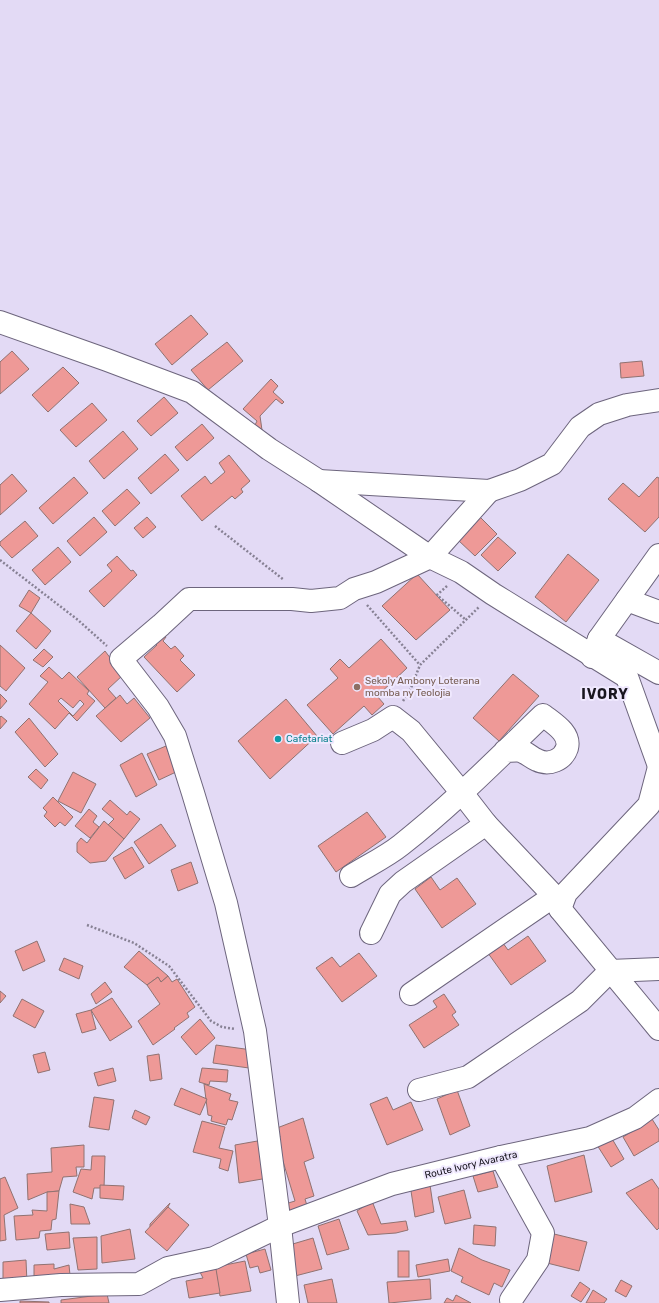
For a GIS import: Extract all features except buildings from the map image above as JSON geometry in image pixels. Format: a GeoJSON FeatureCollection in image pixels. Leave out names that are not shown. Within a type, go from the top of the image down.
{"type":"FeatureCollection","features":[{"type":"Feature","properties":{"kind":"street"},"geometry":{"type":"LineString","coordinates":[[0,322],[108,360],[192,392],[269,449],[319,481],[430,557],[461,572],[493,594],[596,648],[659,673]]}},
{"type":"Feature","properties":{"kind":"street"},"geometry":{"type":"LineString","coordinates":[[319,481],[489,490],[520,480],[552,464],[580,427],[600,414],[627,405],[659,400]]}},
{"type":"Feature","properties":{"kind":"street"},"geometry":{"type":"LineString","coordinates":[[288,1303],[280,1226],[255,1031],[226,902],[194,793],[175,736],[158,707],[121,659],[161,625],[188,599],[292,599],[311,601],[340,598],[354,589],[376,582],[430,557],[489,490]]}},
{"type":"Feature","properties":{"kind":"street"},"geometry":{"type":"LineString","coordinates":[[596,648],[627,600],[659,555]]}},
{"type":"Feature","properties":{"kind":"street"},"geometry":{"type":"LineString","coordinates":[[627,600],[659,612]]}},
{"type":"Feature","properties":{"kind":"street"},"geometry":{"type":"LineString","coordinates":[[411,994],[557,902],[649,805],[659,767],[627,677],[596,648]]}},
{"type":"Feature","properties":{"kind":"street"},"geometry":{"type":"LineString","coordinates":[[342,743],[373,730],[393,717],[411,731],[486,824],[557,902],[610,971],[659,1029]]}},
{"type":"Feature","properties":{"kind":"street"},"geometry":{"type":"LineString","coordinates":[[351,876],[400,846],[462,793],[505,751]]}},
{"type":"Feature","properties":{"kind":"street"},"geometry":{"type":"LineString","coordinates":[[371,934],[390,894],[404,882],[486,824]]}},
{"type":"Feature","properties":{"kind":"street"},"geometry":{"type":"LineString","coordinates":[[419,1090],[468,1077],[580,1001],[610,971],[659,969]]}},
{"type":"Feature","properties":{"kind":"street","name":"Route Ivory Avaratra"},"geometry":{"type":"LineString","coordinates":[[0,1290],[61,1285],[139,1284],[168,1268],[214,1258],[280,1226],[392,1184],[501,1157],[590,1138],[635,1118],[659,1100]]}},
{"type":"Feature","properties":{"kind":"street"},"geometry":{"type":"LineString","coordinates":[[501,1157],[543,1233],[538,1260],[511,1300]]}},
{"type":"Feature","properties":{"kind":"path"},"geometry":{"type":"LineString","coordinates":[[215,526],[287,582]]}},
{"type":"Feature","properties":{"kind":"path"},"geometry":{"type":"LineString","coordinates":[[0,560],[78,620],[121,659]]}},
{"type":"Feature","properties":{"kind":"path"},"geometry":{"type":"LineString","coordinates":[[461,572],[437,595],[466,620]]}},
{"type":"Feature","properties":{"kind":"path"},"geometry":{"type":"LineString","coordinates":[[354,589],[420,664]]}},
{"type":"Feature","properties":{"kind":"path"},"geometry":{"type":"LineString","coordinates":[[393,717],[411,688],[420,664],[493,594]]}},
{"type":"Feature","properties":{"kind":"path"},"geometry":{"type":"LineString","coordinates":[[87,925],[134,943],[169,966],[211,1021],[222,1027],[255,1031]]}},
{"type":"Feature","properties":{"kind":"place","name":"Sekoly Ambony Loterana momba ny Teolojia"},"geometry":{"type":"Point","coordinates":[357,687]}},
{"type":"Feature","properties":{"kind":"place","name":"Cafetariat"},"geometry":{"type":"Point","coordinates":[278,739]}},
{"type":"Feature","properties":{"kind":"district","name":"IVORY"},"geometry":{"type":"Point","coordinates":[605,694]}}]}
